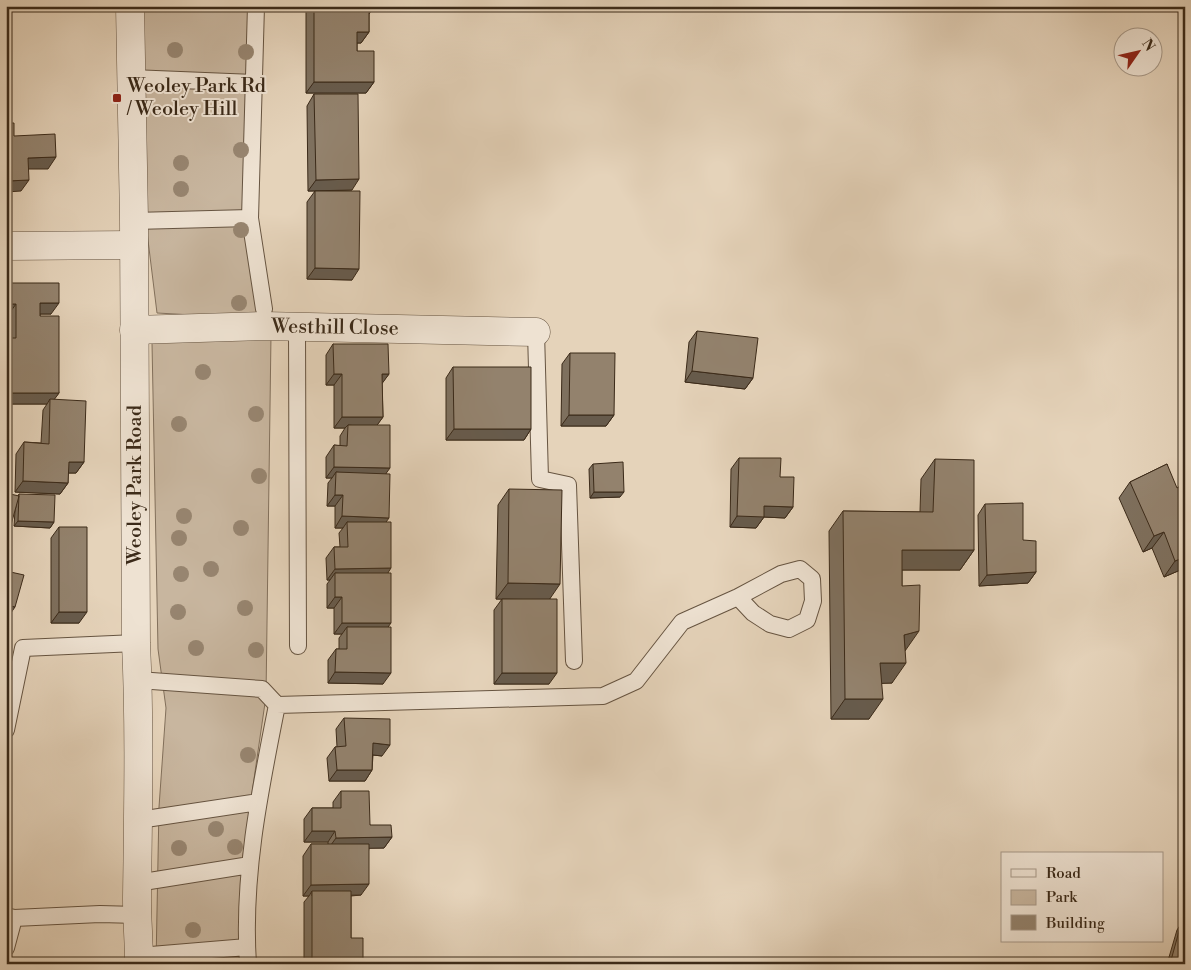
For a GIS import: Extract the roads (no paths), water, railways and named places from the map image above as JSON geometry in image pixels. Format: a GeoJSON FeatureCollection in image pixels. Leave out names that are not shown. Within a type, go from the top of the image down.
{"type":"FeatureCollection","features":[{"type":"Feature","properties":{"kind":"street","name":"Weoley Park Road"},"geometry":{"type":"LineString","coordinates":[[130,6],[134,233],[139,820],[137,915],[139,960]]}},
{"type":"Feature","properties":{"kind":"street"},"geometry":{"type":"LineString","coordinates":[[6,246],[134,233]]}},
{"type":"Feature","properties":{"kind":"street","name":"Westhill Close"},"geometry":{"type":"LineString","coordinates":[[134,330],[264,326],[536,332]]}},
{"type":"Feature","properties":{"kind":"lane"},"geometry":{"type":"LineString","coordinates":[[256,6],[250,218],[264,309]]}},
{"type":"Feature","properties":{"kind":"lane"},"geometry":{"type":"LineString","coordinates":[[131,78],[254,83]]}},
{"type":"Feature","properties":{"kind":"lane"},"geometry":{"type":"LineString","coordinates":[[134,233],[250,218]]}},
{"type":"Feature","properties":{"kind":"lane"},"geometry":{"type":"LineString","coordinates":[[297,328],[298,646]]}},
{"type":"Feature","properties":{"kind":"lane"},"geometry":{"type":"LineString","coordinates":[[536,332],[540,479],[568,485],[574,662]]}},
{"type":"Feature","properties":{"kind":"lane"},"geometry":{"type":"LineString","coordinates":[[138,680],[262,689],[277,705],[603,696],[636,681],[682,622],[738,597],[781,574],[800,569],[812,579],[814,601],[807,620],[789,628],[770,624],[753,614],[738,597]]}},
{"type":"Feature","properties":{"kind":"lane"},"geometry":{"type":"LineString","coordinates":[[6,730],[23,648],[136,642]]}},
{"type":"Feature","properties":{"kind":"lane"},"geometry":{"type":"LineString","coordinates":[[139,960],[248,956],[250,865],[258,802],[277,705]]}},
{"type":"Feature","properties":{"kind":"lane"},"geometry":{"type":"LineString","coordinates":[[139,820],[258,802]]}},
{"type":"Feature","properties":{"kind":"lane"},"geometry":{"type":"LineString","coordinates":[[138,883],[250,865]]}},
{"type":"Feature","properties":{"kind":"lane"},"geometry":{"type":"LineString","coordinates":[[6,948],[10,917],[100,914],[137,915]]}},
{"type":"Feature","properties":{"kind":"place","name":"Weoley Park Rd / Weoley Hill"},"geometry":{"type":"Point","coordinates":[117,98]}}]}
